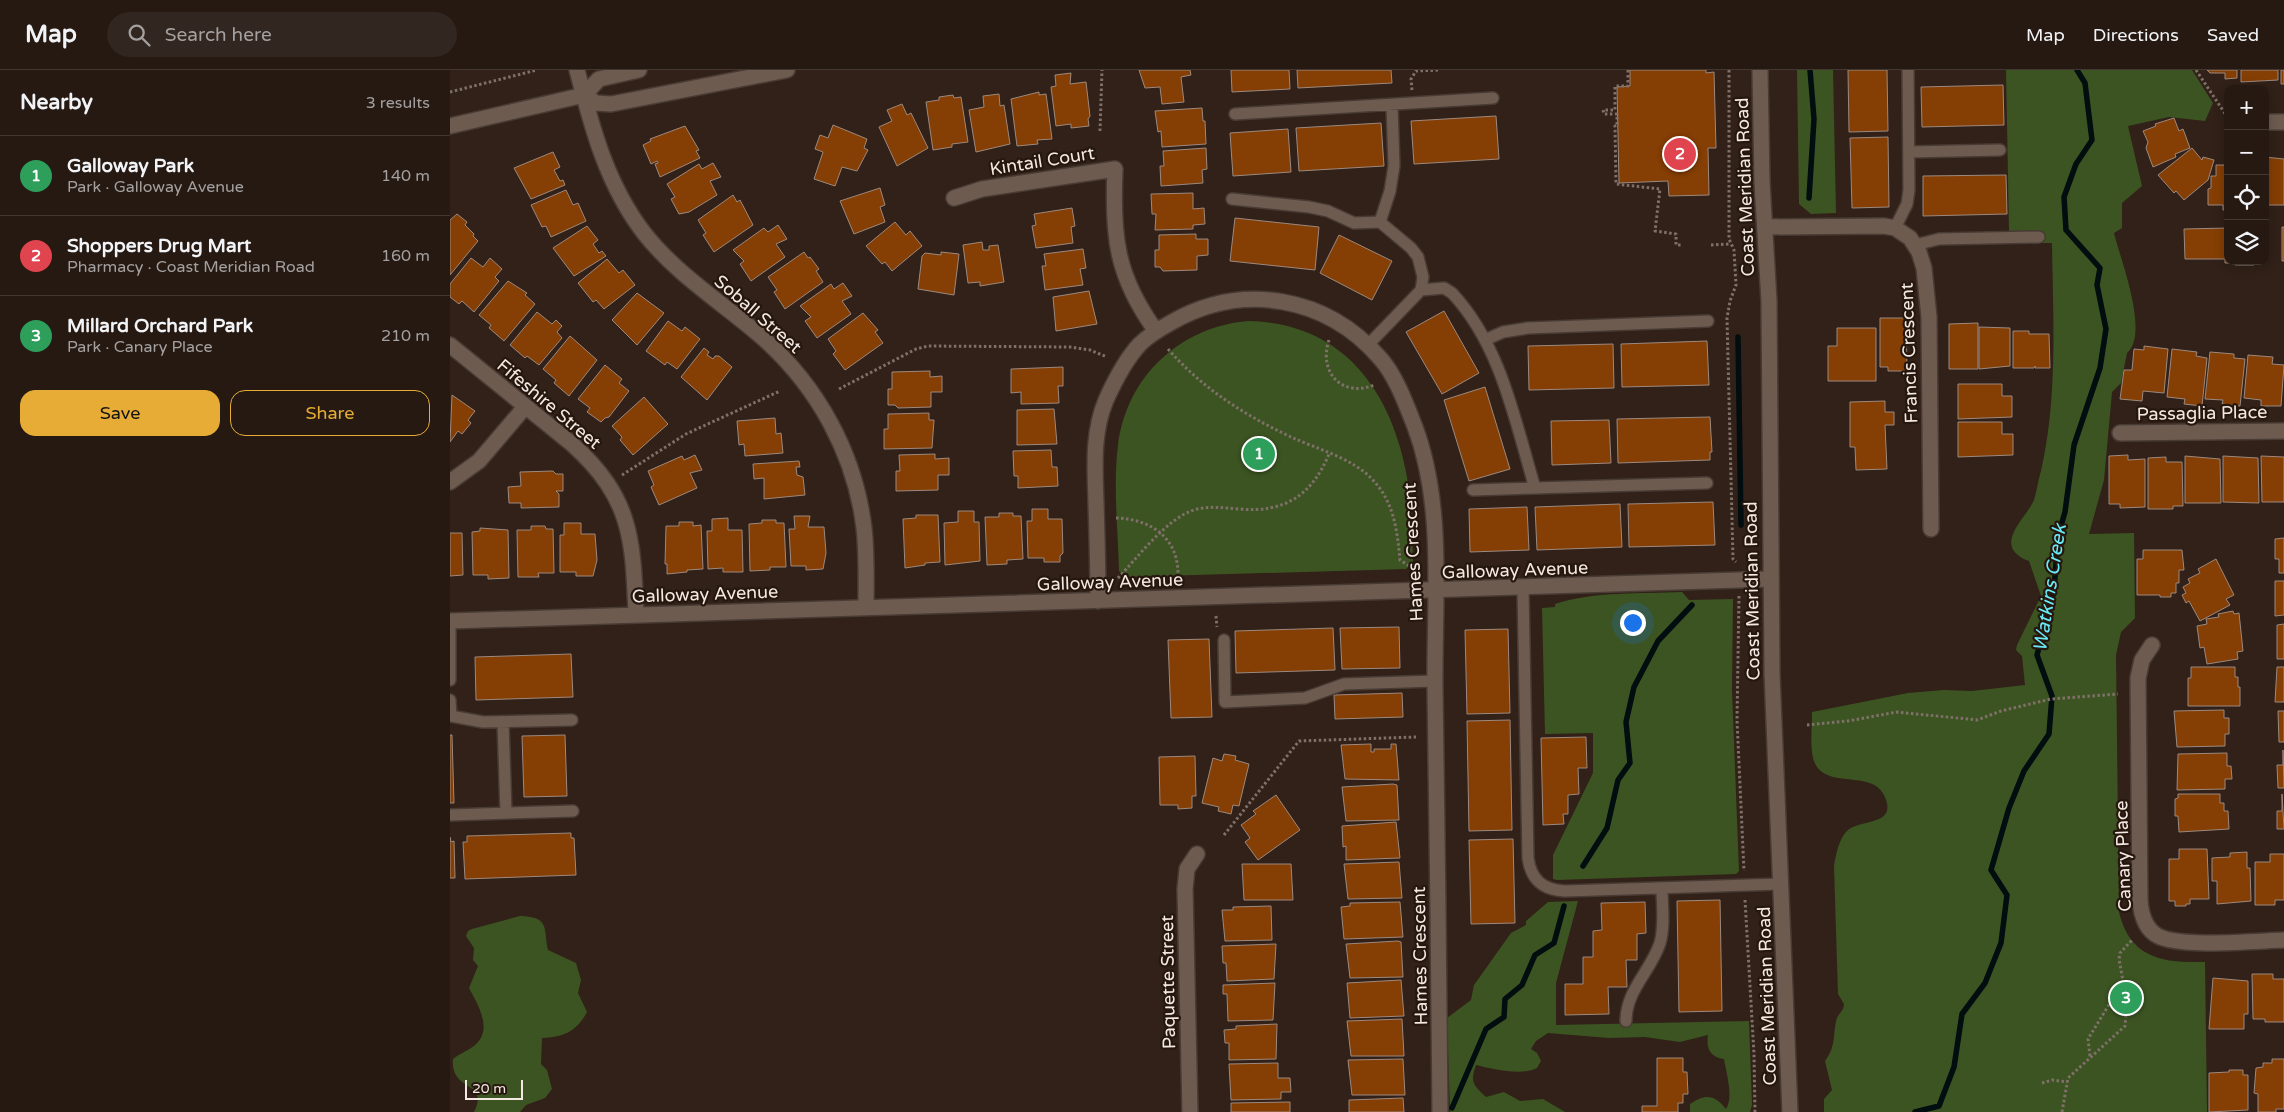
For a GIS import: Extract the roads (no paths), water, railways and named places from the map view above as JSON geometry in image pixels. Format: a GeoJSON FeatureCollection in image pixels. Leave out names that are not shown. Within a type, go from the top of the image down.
{"type":"FeatureCollection","features":[{"type":"Feature","properties":{"kind":"street","name":"Soball Street"},"geometry":{"type":"LineString","coordinates":[[577,70],[596,140],[608,170],[631,214],[645,234],[676,269],[762,338],[786,360],[814,395],[832,427],[847,460],[860,503],[866,548],[866,607]]}},
{"type":"Feature","properties":{"kind":"street"},"geometry":{"type":"LineString","coordinates":[[450,126],[584,95],[599,79],[639,70]]}},
{"type":"Feature","properties":{"kind":"street"},"geometry":{"type":"LineString","coordinates":[[584,95],[596,103],[611,104],[787,70]]}},
{"type":"Feature","properties":{"kind":"street","name":"Coast Meridian Road"},"geometry":{"type":"LineString","coordinates":[[1760,70],[1769,301],[1774,752],[1782,884],[1790,1112]]}},
{"type":"Feature","properties":{"kind":"street"},"geometry":{"type":"LineString","coordinates":[[2269,122],[2284,122]]}},
{"type":"Feature","properties":{"kind":"street","name":"Kintail Court"},"geometry":{"type":"LineString","coordinates":[[954,198],[974,190],[1115,169],[1115,226],[1121,267],[1134,298],[1156,331]]}},
{"type":"Feature","properties":{"kind":"street"},"geometry":{"type":"LineString","coordinates":[[1765,227],[1872,225],[1894,228]]}},
{"type":"Feature","properties":{"kind":"street","name":"Francis Crescent"},"geometry":{"type":"LineString","coordinates":[[1894,228],[1903,232],[1915,245],[1924,268],[1930,317],[1931,529]]}},
{"type":"Feature","properties":{"kind":"street","name":"Hames Crescent"},"geometry":{"type":"LineString","coordinates":[[1098,601],[1095,457],[1098,427],[1107,398],[1121,369],[1139,346],[1156,331],[1206,306],[1228,301],[1262,299],[1283,302],[1314,311],[1350,330],[1379,357],[1392,376],[1420,441],[1432,501],[1435,591],[1440,1112]]}},
{"type":"Feature","properties":{"kind":"street","name":"Fifeshire Street"},"geometry":{"type":"LineString","coordinates":[[450,345],[588,458],[608,484],[622,509],[630,536],[634,567],[636,615]]}},
{"type":"Feature","properties":{"kind":"street"},"geometry":{"type":"LineString","coordinates":[[450,482],[479,461],[525,407]]}},
{"type":"Feature","properties":{"kind":"street","name":"Passaglia Place"},"geometry":{"type":"LineString","coordinates":[[2120,433],[2284,431]]}},
{"type":"Feature","properties":{"kind":"street","name":"Galloway Avenue"},"geometry":{"type":"LineString","coordinates":[[450,621],[866,607],[1522,589],[1771,579]]}},
{"type":"Feature","properties":{"kind":"street","name":"Canary Place"},"geometry":{"type":"LineString","coordinates":[[2152,646],[2142,660],[2138,678],[2140,900],[2143,917],[2152,931],[2168,940],[2194,942],[2284,940]]}},
{"type":"Feature","properties":{"kind":"street","name":"Paquette Street"},"geometry":{"type":"LineString","coordinates":[[1190,1112],[1185,889],[1187,869],[1197,854]]}},
{"type":"Feature","properties":{"kind":"lane"},"geometry":{"type":"LineString","coordinates":[[1894,228],[1907,204],[1909,152],[1908,70]]}},
{"type":"Feature","properties":{"kind":"lane"},"geometry":{"type":"LineString","coordinates":[[1235,114],[1493,98]]}},
{"type":"Feature","properties":{"kind":"lane"},"geometry":{"type":"LineString","coordinates":[[1380,222],[1390,191],[1394,166],[1392,105]]}},
{"type":"Feature","properties":{"kind":"lane"},"geometry":{"type":"LineString","coordinates":[[1909,152],[2000,150]]}},
{"type":"Feature","properties":{"kind":"lane"},"geometry":{"type":"LineString","coordinates":[[1232,199],[1309,207],[1328,211],[1354,222],[1380,222],[1411,248],[1418,257],[1423,277],[1421,290],[1367,346]]}},
{"type":"Feature","properties":{"kind":"lane"},"geometry":{"type":"LineString","coordinates":[[1915,245],[1939,239],[2039,237]]}},
{"type":"Feature","properties":{"kind":"lane"},"geometry":{"type":"LineString","coordinates":[[1421,290],[1435,288],[1452,293],[1485,340],[1502,376],[1535,488]]}},
{"type":"Feature","properties":{"kind":"lane"},"geometry":{"type":"LineString","coordinates":[[1485,340],[1503,332],[1528,328],[1708,321]]}},
{"type":"Feature","properties":{"kind":"lane"},"geometry":{"type":"LineString","coordinates":[[1473,490],[1707,483]]}},
{"type":"Feature","properties":{"kind":"lane"},"geometry":{"type":"LineString","coordinates":[[1522,589],[1528,858],[1531,871],[1540,884],[1554,890],[1782,884]]}},
{"type":"Feature","properties":{"kind":"lane"},"geometry":{"type":"LineString","coordinates":[[450,628],[450,680]]}},
{"type":"Feature","properties":{"kind":"lane"},"geometry":{"type":"LineString","coordinates":[[1224,640],[1226,702],[1305,698],[1344,684],[1435,681]]}},
{"type":"Feature","properties":{"kind":"lane"},"geometry":{"type":"LineString","coordinates":[[450,700],[450,716],[478,722],[572,720]]}},
{"type":"Feature","properties":{"kind":"lane"},"geometry":{"type":"LineString","coordinates":[[503,722],[506,814]]}},
{"type":"Feature","properties":{"kind":"lane"},"geometry":{"type":"LineString","coordinates":[[450,815],[573,811]]}},
{"type":"Feature","properties":{"kind":"lane"},"geometry":{"type":"LineString","coordinates":[[1626,1021],[1630,998],[1660,942],[1663,925],[1662,888]]}},
{"type":"Feature","properties":{"kind":"waterway"},"geometry":{"type":"LineString","coordinates":[[1809,198],[1814,119],[1810,70]]}},
{"type":"Feature","properties":{"kind":"waterway","name":"Watkins Creek"},"geometry":{"type":"LineString","coordinates":[[1915,1112],[1939,1106],[1954,1067],[1962,1014],[1985,983],[2001,943],[2007,895],[1991,870],[2009,808],[2024,771],[2049,734],[2052,696],[2037,655],[2054,591],[2058,536],[2065,512],[2074,445],[2100,368],[2106,329],[2097,285],[2100,268],[2066,230],[2064,197],[2076,164],[2092,140],[2085,83],[2077,70]]}},
{"type":"Feature","properties":{"kind":"waterway"},"geometry":{"type":"LineString","coordinates":[[1738,337],[1741,525]]}},
{"type":"Feature","properties":{"kind":"waterway"},"geometry":{"type":"LineString","coordinates":[[1583,866],[1607,828],[1618,780],[1630,763],[1626,722],[1634,687],[1658,641],[1692,605]]}},
{"type":"Feature","properties":{"kind":"waterway"},"geometry":{"type":"LineString","coordinates":[[1452,1108],[1486,1029],[1504,1017],[1505,999],[1522,985],[1535,955],[1554,943],[1564,906]]}},
{"type":"Feature","properties":{"kind":"place","name":"Shoppers Drug Mart"},"geometry":{"type":"Point","coordinates":[1680,154]}},
{"type":"Feature","properties":{"kind":"place","name":"Galloway Park"},"geometry":{"type":"Point","coordinates":[1259,454]}},
{"type":"Feature","properties":{"kind":"place","name":"Millard Orchard Park"},"geometry":{"type":"Point","coordinates":[2126,998]}}]}
